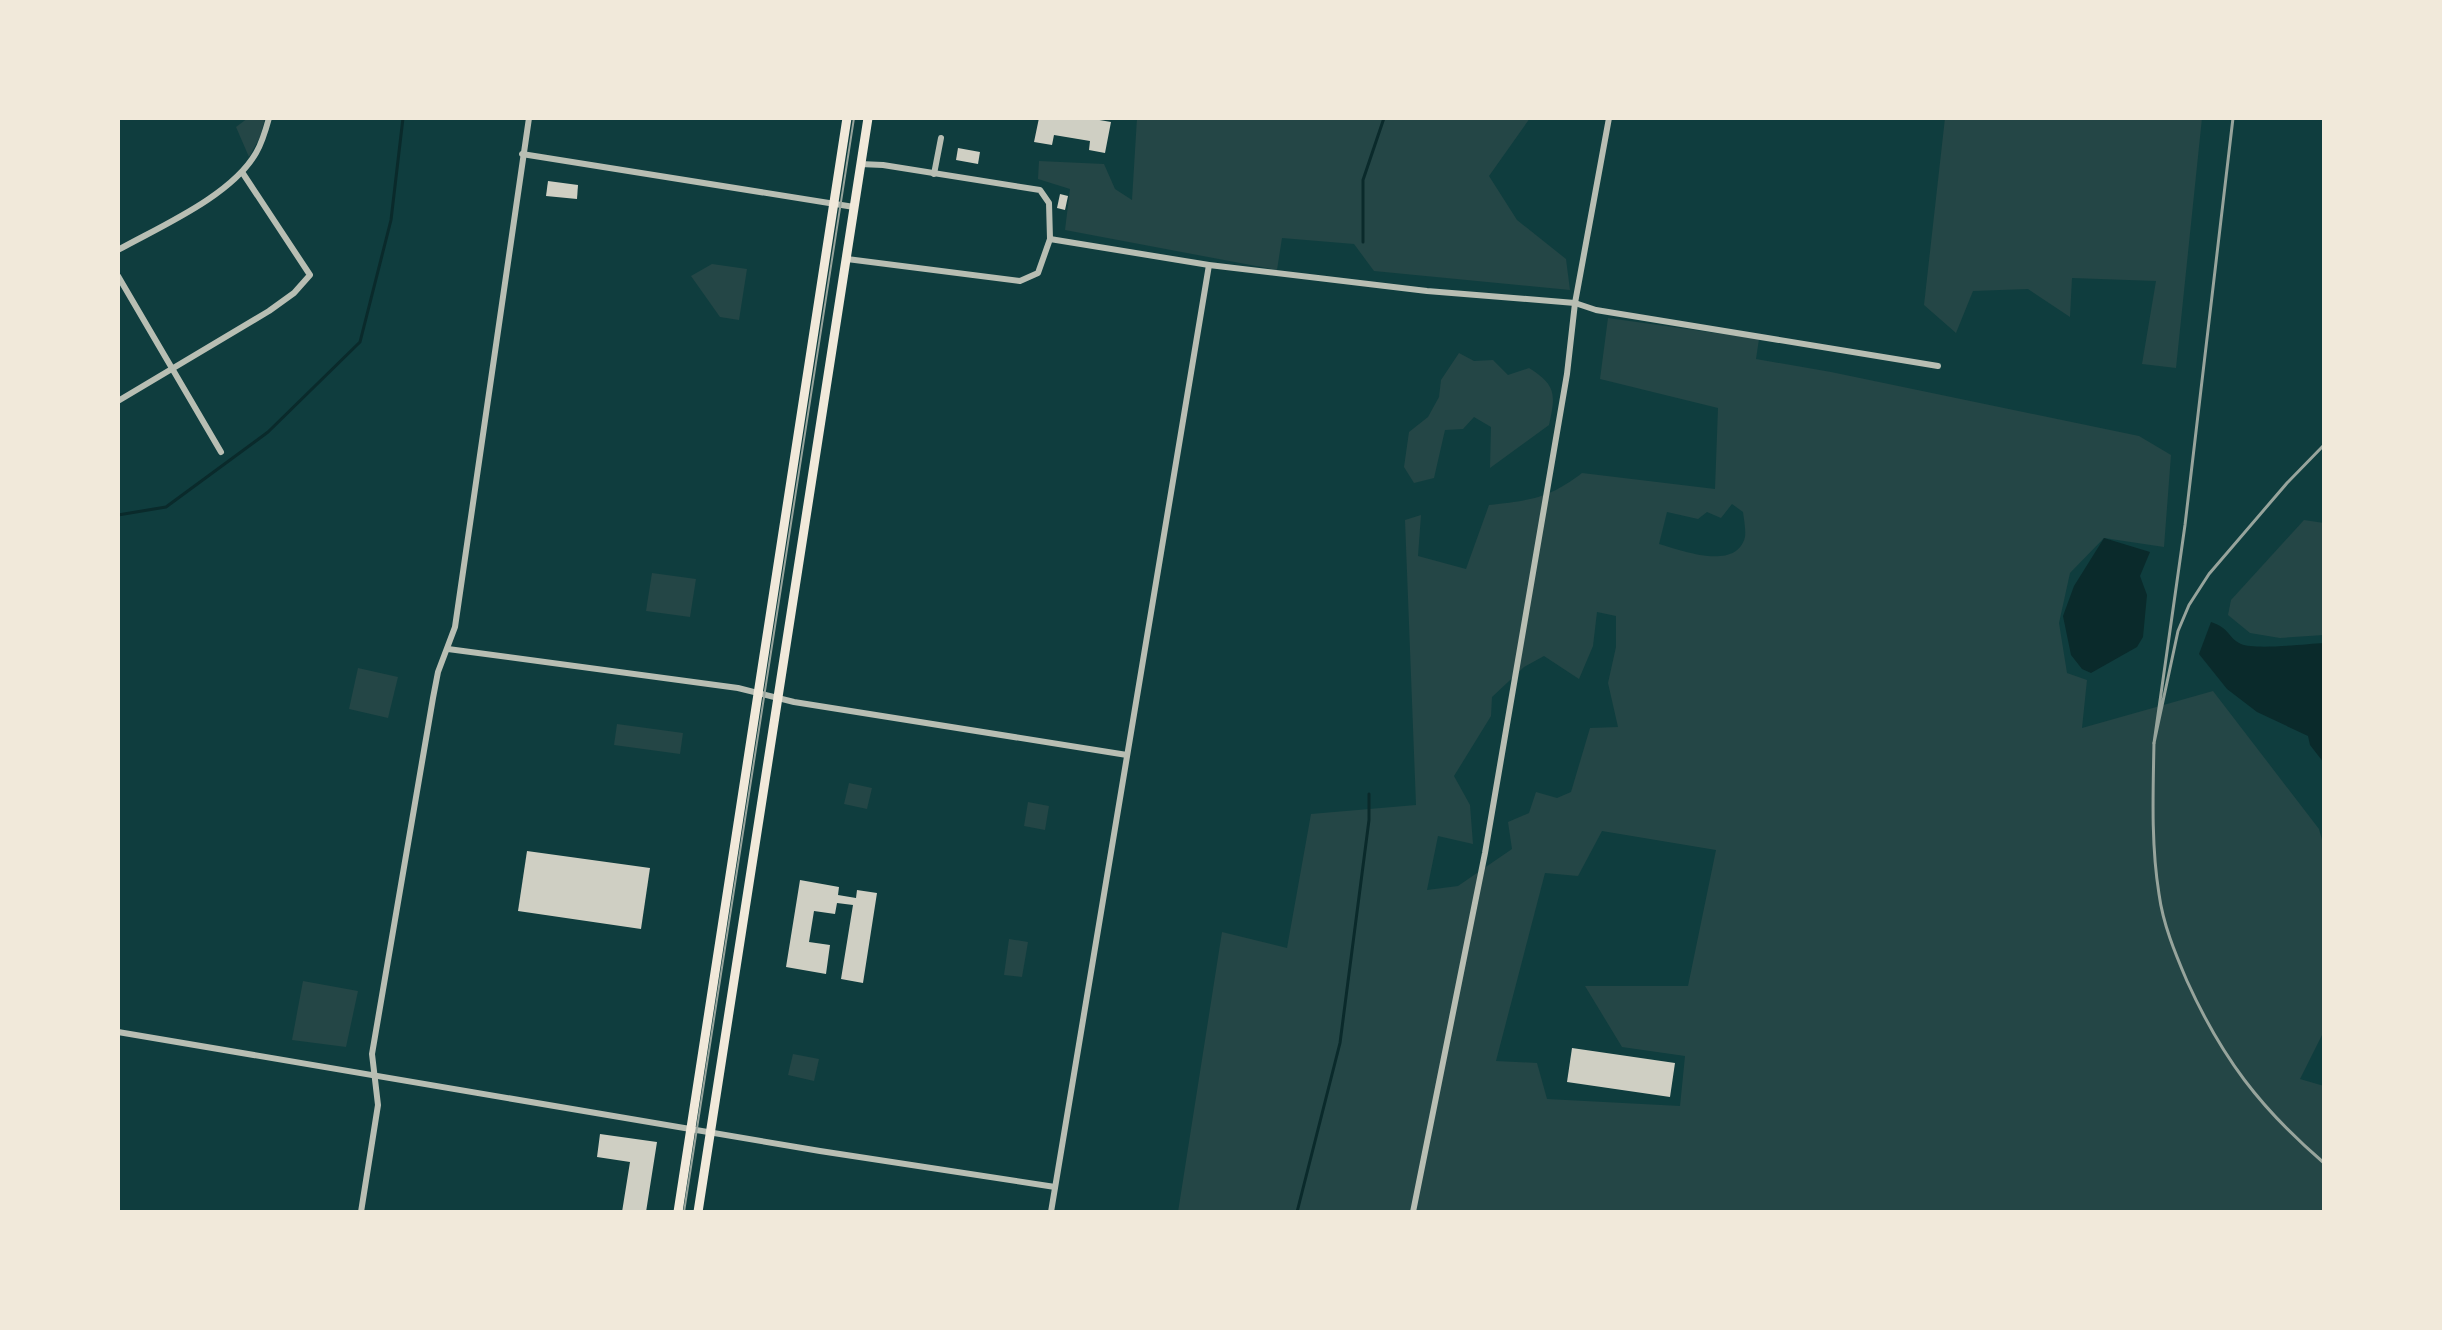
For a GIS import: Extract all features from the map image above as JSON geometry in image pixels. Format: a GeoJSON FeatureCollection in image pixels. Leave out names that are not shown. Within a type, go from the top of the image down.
{"type":"FeatureCollection","features":[{"type":"Feature","properties":{"kind":"highway"},"geometry":{"type":"LineString","coordinates":[[678,1212],[847,118]]}},
{"type":"Feature","properties":{"kind":"highway"},"geometry":{"type":"LineString","coordinates":[[698,1212],[868,118]]}},
{"type":"Feature","properties":{"kind":"street"},"geometry":{"type":"LineString","coordinates":[[118,250],[206,200],[242,172],[257,152],[269,118]]}},
{"type":"Feature","properties":{"kind":"street"},"geometry":{"type":"LineString","coordinates":[[361,1212],[378,1105],[372,1054],[424,744],[438,672],[455,627],[529,118]]}},
{"type":"Feature","properties":{"kind":"street"},"geometry":{"type":"LineString","coordinates":[[1413,1212],[1485,853],[1567,374],[1575,303],[1609,118]]}},
{"type":"Feature","properties":{"kind":"street"},"geometry":{"type":"LineString","coordinates":[[934,174],[941,138]]}},
{"type":"Feature","properties":{"kind":"street"},"geometry":{"type":"LineString","coordinates":[[522,154],[854,207]]}},
{"type":"Feature","properties":{"kind":"street"},"geometry":{"type":"LineString","coordinates":[[847,259],[1020,281],[1038,273],[1050,239],[1049,203],[1040,190],[860,164]]}},
{"type":"Feature","properties":{"kind":"street"},"geometry":{"type":"LineString","coordinates":[[118,401],[269,311],[294,293],[310,275],[242,172]]}},
{"type":"Feature","properties":{"kind":"street"},"geometry":{"type":"LineString","coordinates":[[1050,239],[1209,265],[1427,291],[1575,303],[1596,310],[1938,366]]}},
{"type":"Feature","properties":{"kind":"street"},"geometry":{"type":"LineString","coordinates":[[1051,1212],[1209,265]]}},
{"type":"Feature","properties":{"kind":"street"},"geometry":{"type":"LineString","coordinates":[[118,276],[221,452]]}},
{"type":"Feature","properties":{"kind":"street"},"geometry":{"type":"LineString","coordinates":[[448,649],[738,688],[778,699],[1127,755]]}},
{"type":"Feature","properties":{"kind":"street"},"geometry":{"type":"LineString","coordinates":[[118,1032],[375,1078],[1055,1187]]}},
{"type":"Feature","properties":{"kind":"shaded area"},"geometry":{"type":"Polygon","coordinates":[[[248,118],[265,118],[260,137],[249,157],[236,127],[248,118]]]}},
{"type":"Feature","properties":{"kind":"shaded area"},"geometry":{"type":"Polygon","coordinates":[[[1137,118],[1530,118],[1489,176],[1517,220],[1566,259],[1570,290],[1374,271],[1354,244],[1282,238],[1277,270],[1065,230],[1070,189],[1038,179],[1039,161],[1104,164],[1115,189],[1132,200],[1137,118]]]}},
{"type":"Feature","properties":{"kind":"shaded area"},"geometry":{"type":"Polygon","coordinates":[[[1945,118],[2202,118],[2176,368],[2142,364],[2156,281],[2072,278],[2070,317],[2028,289],[1973,291],[1956,333],[1924,305],[1945,118]]]}},
{"type":"Feature","properties":{"kind":"shaded area"},"geometry":{"type":"Polygon","coordinates":[[[712,264],[747,269],[739,320],[720,317],[691,276],[712,264]]]}},
{"type":"Feature","properties":{"kind":"shaded area"},"geometry":{"type":"Polygon","coordinates":[[[1608,318],[1759,339],[1756,359],[2139,436],[2171,455],[2164,547],[2104,538],[2070,573],[2059,623],[2067,673],[2087,680],[2082,728],[2213,691],[2319,829],[2324,847],[2324,1031],[2300,1079],[2324,1086],[2324,1212],[1178,1212],[1222,932],[1287,948],[1311,814],[1416,805],[1405,520],[1421,515],[1418,556],[1466,569],[1489,505],[1538,497],[1582,473],[1715,489],[1718,408],[1600,379],[1608,318]],[[1732,504],[1721,518],[1707,512],[1698,519],[1667,512],[1659,544],[1707,556],[1731,554],[1740,548],[1745,537],[1743,512],[1732,504]],[[1597,612],[1593,646],[1579,679],[1544,656],[1524,667],[1492,697],[1491,716],[1454,776],[1470,805],[1473,844],[1438,836],[1427,890],[1458,886],[1512,849],[1508,822],[1529,813],[1536,792],[1557,798],[1571,792],[1590,728],[1618,727],[1608,683],[1616,647],[1616,616],[1597,612]],[[1602,831],[1578,876],[1545,873],[1496,1061],[1537,1063],[1547,1099],[1680,1106],[1685,1056],[1622,1047],[1585,986],[1688,986],[1716,850],[1602,831]]]}},
{"type":"Feature","properties":{"kind":"shaded area"},"geometry":{"type":"Polygon","coordinates":[[[1459,353],[1474,361],[1493,360],[1508,375],[1529,368],[1538,374],[1552,391],[1549,425],[1490,468],[1491,427],[1474,417],[1463,429],[1445,430],[1434,478],[1414,483],[1404,467],[1409,432],[1428,417],[1439,397],[1441,380],[1459,353]]]}},
{"type":"Feature","properties":{"kind":"shaded area"},"geometry":{"type":"Polygon","coordinates":[[[2304,520],[2324,523],[2324,635],[2280,638],[2250,633],[2228,615],[2231,600],[2304,520]]]}},
{"type":"Feature","properties":{"kind":"shaded area"},"geometry":{"type":"Polygon","coordinates":[[[2104,538],[2150,552],[2140,576],[2147,595],[2143,637],[2137,647],[2091,673],[2082,669],[2071,655],[2063,616],[2074,586],[2104,538]]]}},
{"type":"Feature","properties":{"kind":"shaded area"},"geometry":{"type":"Polygon","coordinates":[[[652,573],[696,579],[690,617],[646,611],[652,573]]]}},
{"type":"Feature","properties":{"kind":"shaded area"},"geometry":{"type":"Polygon","coordinates":[[[2211,622],[2222,627],[2237,642],[2248,646],[2324,643],[2324,763],[2310,745],[2308,736],[2257,712],[2227,689],[2199,654],[2211,622]]]}},
{"type":"Feature","properties":{"kind":"shaded area"},"geometry":{"type":"Polygon","coordinates":[[[358,668],[398,677],[388,718],[349,709],[358,668]]]}},
{"type":"Feature","properties":{"kind":"shaded area"},"geometry":{"type":"Polygon","coordinates":[[[617,724],[683,733],[680,754],[614,745],[617,724]]]}},
{"type":"Feature","properties":{"kind":"shaded area"},"geometry":{"type":"Polygon","coordinates":[[[849,783],[872,788],[867,809],[844,804],[849,783]]]}},
{"type":"Feature","properties":{"kind":"shaded area"},"geometry":{"type":"Polygon","coordinates":[[[1028,802],[1049,806],[1045,830],[1024,826],[1028,802]]]}},
{"type":"Feature","properties":{"kind":"shaded area"},"geometry":{"type":"Polygon","coordinates":[[[1009,939],[1028,942],[1022,977],[1004,975],[1009,939]]]}},
{"type":"Feature","properties":{"kind":"shaded area"},"geometry":{"type":"Polygon","coordinates":[[[303,981],[358,991],[346,1047],[292,1040],[303,981]]]}},
{"type":"Feature","properties":{"kind":"shaded area"},"geometry":{"type":"Polygon","coordinates":[[[793,1054],[819,1059],[814,1081],[788,1075],[793,1054]]]}},
{"type":"Feature","properties":{"kind":"building"},"geometry":{"type":"Polygon","coordinates":[[[1039,118],[1088,118],[1111,122],[1105,153],[1089,150],[1090,141],[1054,135],[1052,145],[1034,142],[1039,118]]]}},
{"type":"Feature","properties":{"kind":"building"},"geometry":{"type":"Polygon","coordinates":[[[958,148],[980,152],[978,164],[956,160],[958,148]]]}},
{"type":"Feature","properties":{"kind":"building"},"geometry":{"type":"Polygon","coordinates":[[[548,181],[578,185],[577,199],[546,196],[548,181]]]}},
{"type":"Feature","properties":{"kind":"building"},"geometry":{"type":"Polygon","coordinates":[[[1060,194],[1068,196],[1065,210],[1057,208],[1060,194]]]}},
{"type":"Feature","properties":{"kind":"building"},"geometry":{"type":"Polygon","coordinates":[[[527,851],[650,868],[641,929],[518,911],[527,851]]]}},
{"type":"Feature","properties":{"kind":"building"},"geometry":{"type":"Polygon","coordinates":[[[800,880],[839,887],[838,895],[856,898],[857,890],[877,893],[863,983],[841,979],[853,905],[837,903],[835,914],[814,911],[809,942],[830,945],[826,974],[786,967],[800,880]]]}},
{"type":"Feature","properties":{"kind":"building"},"geometry":{"type":"Polygon","coordinates":[[[1572,1048],[1675,1063],[1670,1097],[1567,1082],[1572,1048]]]}},
{"type":"Feature","properties":{"kind":"building"},"geometry":{"type":"Polygon","coordinates":[[[600,1134],[657,1142],[646,1212],[622,1212],[630,1162],[597,1157],[600,1134]]]}},
{"type":"Feature","properties":{"kind":"waterway"},"geometry":{"type":"LineString","coordinates":[[118,515],[166,507],[268,432],[360,342],[391,220],[403,118]]}},
{"type":"Feature","properties":{"kind":"waterway"},"geometry":{"type":"LineString","coordinates":[[1363,242],[1363,180],[1384,118]]}},
{"type":"Feature","properties":{"kind":"waterway"},"geometry":{"type":"LineString","coordinates":[[1297,1212],[1340,1043],[1369,820],[1369,794]]}},
{"type":"Feature","properties":{"kind":"tram line"},"geometry":{"type":"LineString","coordinates":[[684,1212],[854,118]]}},
{"type":"Feature","properties":{"kind":"railway"},"geometry":{"type":"LineString","coordinates":[[2233,118],[2185,525],[2154,743],[2178,631],[2189,605],[2209,574],[2324,445]]}},
{"type":"Feature","properties":{"kind":"railway"},"geometry":{"type":"LineString","coordinates":[[2154,743],[2156,875],[2163,916],[2178,960],[2200,1009],[2229,1058],[2262,1102],[2324,1163]]}}]}
